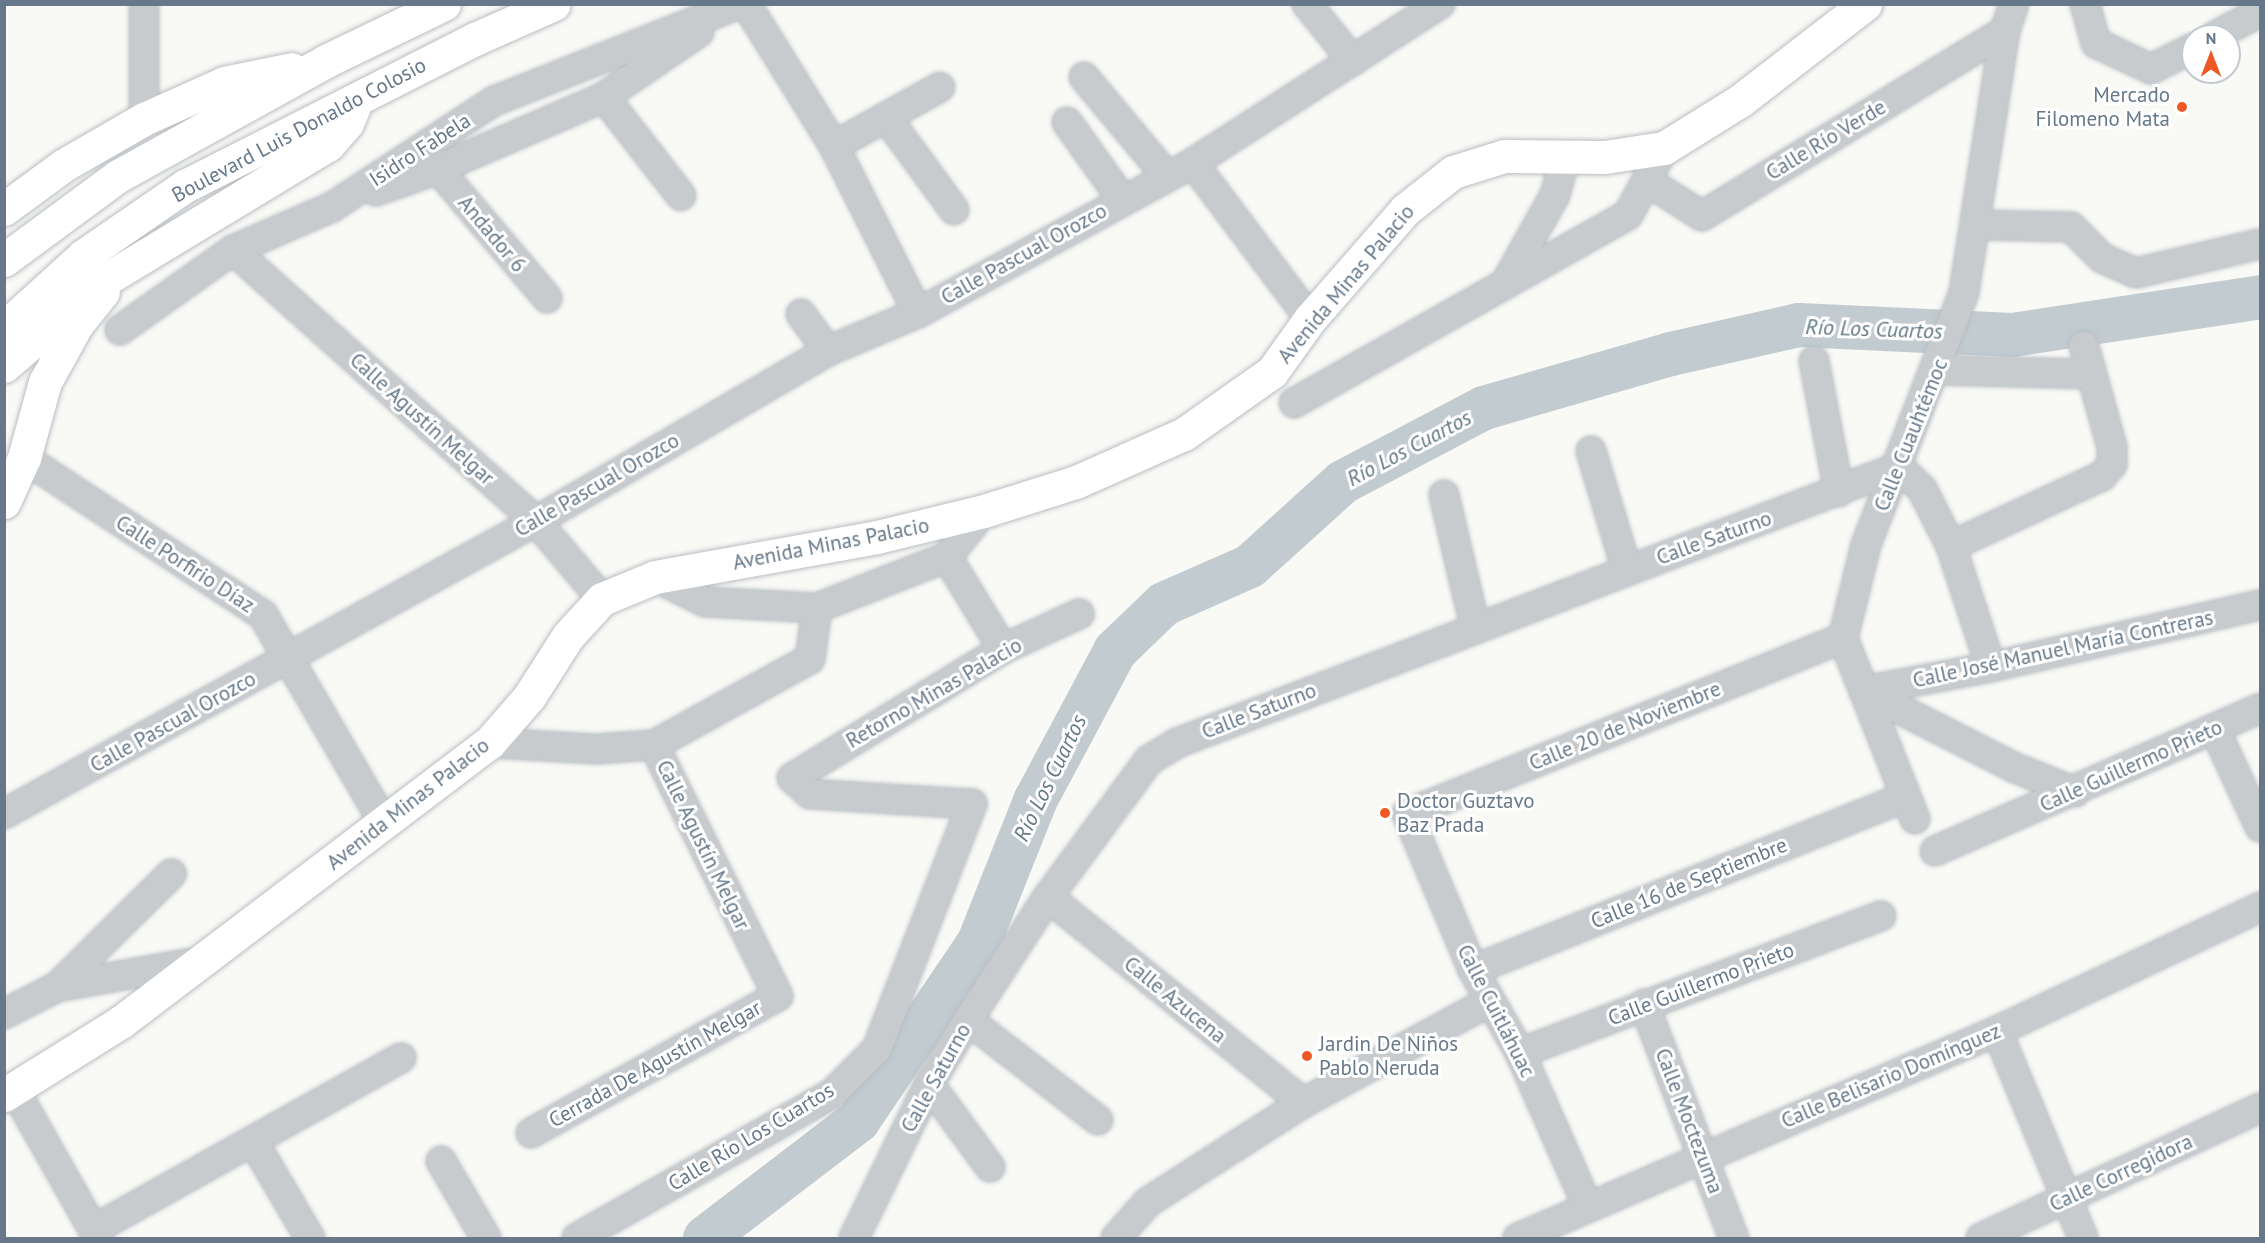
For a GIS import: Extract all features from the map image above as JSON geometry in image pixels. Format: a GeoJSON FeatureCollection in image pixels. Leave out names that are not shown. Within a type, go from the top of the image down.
{"type":"FeatureCollection","features":[{"type":"Feature","properties":{"kind":"main road"},"geometry":{"type":"LineString","coordinates":[[4,260],[118,176],[326,61],[444,4]]}},
{"type":"Feature","properties":{"kind":"main road","name":"Boulevard Luis Donaldo Colosio"},"geometry":{"type":"LineString","coordinates":[[4,328],[83,256],[185,186],[475,39],[554,4]]}},
{"type":"Feature","properties":{"kind":"main road","name":"Avenida Minas Palacio"},"geometry":{"type":"LineString","coordinates":[[9,1092],[122,1022],[385,825],[489,743],[529,697],[568,636],[602,599],[655,577],[877,537],[984,511],[1076,482],[1184,434],[1272,372],[1310,319],[1405,210],[1453,172],[1504,156],[1605,157],[1664,148],[1741,100],[1865,4]]}},
{"type":"Feature","properties":{"kind":"main road"},"geometry":{"type":"LineString","coordinates":[[4,209],[64,165],[144,119],[224,83],[326,61]]}},
{"type":"Feature","properties":{"kind":"main road"},"geometry":{"type":"LineString","coordinates":[[4,366],[102,281],[328,145],[347,123],[357,99]]}},
{"type":"Feature","properties":{"kind":"main road"},"geometry":{"type":"LineString","coordinates":[[4,502],[24,458],[45,382],[77,324],[120,272]]}},
{"type":"Feature","properties":{"kind":"main road"},"geometry":{"type":"LineString","coordinates":[[4,378],[21,374],[45,382]]}},
{"type":"Feature","properties":{"kind":"street"},"geometry":{"type":"LineString","coordinates":[[144,4],[144,119]]}},
{"type":"Feature","properties":{"kind":"street"},"geometry":{"type":"LineString","coordinates":[[332,207],[438,170],[604,97],[740,4]]}},
{"type":"Feature","properties":{"kind":"street","name":"Isidro Fabela"},"geometry":{"type":"LineString","coordinates":[[120,330],[233,249],[332,207],[494,101],[740,4]]}},
{"type":"Feature","properties":{"kind":"street"},"geometry":{"type":"LineString","coordinates":[[746,4],[834,146],[918,313]]}},
{"type":"Feature","properties":{"kind":"street"},"geometry":{"type":"LineString","coordinates":[[1307,4],[1353,61]]}},
{"type":"Feature","properties":{"kind":"street","name":"Calle Pascual Orozco"},"geometry":{"type":"LineString","coordinates":[[4,814],[536,521],[828,351],[918,313],[1166,175],[1193,163],[1440,4]]}},
{"type":"Feature","properties":{"kind":"street","name":"Calle Cuauhtémoc"},"geometry":{"type":"LineString","coordinates":[[1843,638],[1866,545],[1899,467],[1964,292],[1977,225],[2005,31],[2013,4]]}},
{"type":"Feature","properties":{"kind":"street"},"geometry":{"type":"LineString","coordinates":[[2085,4],[2096,43],[2151,69],[2181,54]]}},
{"type":"Feature","properties":{"kind":"street"},"geometry":{"type":"LineString","coordinates":[[2238,24],[2260,12]]}},
{"type":"Feature","properties":{"kind":"street","name":"Calle Río Verde"},"geometry":{"type":"LineString","coordinates":[[1647,182],[1702,216],[2005,31]]}},
{"type":"Feature","properties":{"kind":"street"},"geometry":{"type":"LineString","coordinates":[[1084,77],[1166,175]]}},
{"type":"Feature","properties":{"kind":"street"},"geometry":{"type":"LineString","coordinates":[[834,146],[940,87]]}},
{"type":"Feature","properties":{"kind":"street"},"geometry":{"type":"LineString","coordinates":[[604,97],[681,196]]}},
{"type":"Feature","properties":{"kind":"street"},"geometry":{"type":"LineString","coordinates":[[886,117],[954,210]]}},
{"type":"Feature","properties":{"kind":"street"},"geometry":{"type":"LineString","coordinates":[[1068,122],[1122,199]]}},
{"type":"Feature","properties":{"kind":"street"},"geometry":{"type":"LineString","coordinates":[[1294,403],[1628,215],[1664,148]]}},
{"type":"Feature","properties":{"kind":"street"},"geometry":{"type":"LineString","coordinates":[[1505,284],[1555,195],[1565,158]]}},
{"type":"Feature","properties":{"kind":"street"},"geometry":{"type":"LineString","coordinates":[[1193,163],[1310,319]]}},
{"type":"Feature","properties":{"kind":"street","name":"Andador 6"},"geometry":{"type":"LineString","coordinates":[[438,170],[547,298]]}},
{"type":"Feature","properties":{"kind":"street"},"geometry":{"type":"LineString","coordinates":[[1977,225],[2071,227],[2102,258],[2136,273],[2260,244]]}},
{"type":"Feature","properties":{"kind":"street","name":"Calle Agustín Melgar"},"geometry":{"type":"LineString","coordinates":[[233,249],[536,521],[602,599]]}},
{"type":"Feature","properties":{"kind":"street"},"geometry":{"type":"LineString","coordinates":[[801,314],[828,351]]}},
{"type":"Feature","properties":{"kind":"street"},"geometry":{"type":"LineString","coordinates":[[1940,360],[2087,360],[2112,447],[2112,464],[2102,476],[1951,546]]}},
{"type":"Feature","properties":{"kind":"street"},"geometry":{"type":"LineString","coordinates":[[1814,361],[1839,492]]}},
{"type":"Feature","properties":{"kind":"street"},"geometry":{"type":"LineString","coordinates":[[1591,451],[1627,570]]}},
{"type":"Feature","properties":{"kind":"street","name":"Calle Porfirio Díaz"},"geometry":{"type":"LineString","coordinates":[[24,458],[263,615],[385,825]]}},
{"type":"Feature","properties":{"kind":"street"},"geometry":{"type":"LineString","coordinates":[[1899,467],[1922,489],[1951,546],[1991,667]]}},
{"type":"Feature","properties":{"kind":"street","name":"Calle Saturno"},"geometry":{"type":"LineString","coordinates":[[854,1239],[929,1083],[1048,897],[1149,760],[1177,743],[1475,627],[1839,492],[1899,467]]}},
{"type":"Feature","properties":{"kind":"street"},"geometry":{"type":"LineString","coordinates":[[1444,495],[1475,627]]}},
{"type":"Feature","properties":{"kind":"street","name":"Avenida Minas Palacio"},"geometry":{"type":"LineString","coordinates":[[817,609],[947,557],[984,511]]}},
{"type":"Feature","properties":{"kind":"street"},"geometry":{"type":"LineString","coordinates":[[947,557],[1003,649]]}},
{"type":"Feature","properties":{"kind":"street"},"geometry":{"type":"LineString","coordinates":[[654,745],[810,658],[817,609],[705,602],[655,577]]}},
{"type":"Feature","properties":{"kind":"street","name":"Calle José Manuel María Contreras"},"geometry":{"type":"LineString","coordinates":[[1864,690],[1991,667],[2260,605]]}},
{"type":"Feature","properties":{"kind":"street","name":"Retorno Minas Palacio"},"geometry":{"type":"LineString","coordinates":[[972,804],[810,794],[792,778],[1003,649],[1079,614]]}},
{"type":"Feature","properties":{"kind":"street"},"geometry":{"type":"LineString","coordinates":[[1843,638],[1864,690],[2013,767],[2075,792]]}},
{"type":"Feature","properties":{"kind":"street","name":"Calle 20 de Noviembre"},"geometry":{"type":"LineString","coordinates":[[1407,814],[1843,638]]}},
{"type":"Feature","properties":{"kind":"street","name":"Calle 16 de Septiembre"},"geometry":{"type":"LineString","coordinates":[[1473,970],[1910,808],[1864,690]]}},
{"type":"Feature","properties":{"kind":"street","name":"Calle Guillermo Prieto"},"geometry":{"type":"LineString","coordinates":[[1935,851],[2075,792],[2260,708]]}},
{"type":"Feature","properties":{"kind":"street"},"geometry":{"type":"LineString","coordinates":[[2215,730],[2260,826]]}},
{"type":"Feature","properties":{"kind":"street","name":"Calle Agustín Melgar"},"geometry":{"type":"LineString","coordinates":[[489,743],[596,749],[654,745],[778,996]]}},
{"type":"Feature","properties":{"kind":"street","name":"Calle Río Los Cuartos"},"geometry":{"type":"LineString","coordinates":[[577,1239],[832,1094],[877,1049],[972,804]]}},
{"type":"Feature","properties":{"kind":"street","name":"Calle Cuitláhuac"},"geometry":{"type":"LineString","coordinates":[[1407,814],[1473,970],[1520,1053],[1588,1207]]}},
{"type":"Feature","properties":{"kind":"street"},"geometry":{"type":"LineString","coordinates":[[57,987],[171,874]]}},
{"type":"Feature","properties":{"kind":"street","name":"Calle Azucena"},"geometry":{"type":"LineString","coordinates":[[1048,897],[1303,1103]]}},
{"type":"Feature","properties":{"kind":"street","name":"Calle Belisario Domínguez"},"geometry":{"type":"LineString","coordinates":[[1518,1239],[1997,1031],[2260,907]]}},
{"type":"Feature","properties":{"kind":"street","name":"Calle Guillermo Prieto"},"geometry":{"type":"LineString","coordinates":[[1520,1053],[1644,1004],[1881,916]]}},
{"type":"Feature","properties":{"kind":"street"},"geometry":{"type":"LineString","coordinates":[[4,1014],[57,987],[205,960]]}},
{"type":"Feature","properties":{"kind":"street","name":"Cerrada De Agustín Melgar"},"geometry":{"type":"LineString","coordinates":[[531,1133],[778,996]]}},
{"type":"Feature","properties":{"kind":"street"},"geometry":{"type":"LineString","coordinates":[[1116,1239],[1148,1202],[1303,1103],[1490,1001]]}},
{"type":"Feature","properties":{"kind":"street","name":"Calle Moctezuma"},"geometry":{"type":"LineString","coordinates":[[1644,1004],[1734,1239]]}},
{"type":"Feature","properties":{"kind":"street"},"geometry":{"type":"LineString","coordinates":[[968,1020],[1098,1120]]}},
{"type":"Feature","properties":{"kind":"street"},"geometry":{"type":"LineString","coordinates":[[1997,1031],[2083,1239]]}},
{"type":"Feature","properties":{"kind":"street"},"geometry":{"type":"LineString","coordinates":[[9,1092],[96,1234],[253,1141],[401,1058]]}},
{"type":"Feature","properties":{"kind":"street"},"geometry":{"type":"LineString","coordinates":[[929,1083],[990,1167]]}},
{"type":"Feature","properties":{"kind":"street","name":"Calle Corregidora"},"geometry":{"type":"LineString","coordinates":[[1981,1239],[2260,1108]]}},
{"type":"Feature","properties":{"kind":"street"},"geometry":{"type":"LineString","coordinates":[[253,1141],[310,1239]]}},
{"type":"Feature","properties":{"kind":"street"},"geometry":{"type":"LineString","coordinates":[[441,1161],[486,1239]]}},
{"type":"Feature","properties":{"kind":"waterway","name":"Río Los Cuartos"},"geometry":{"type":"LineString","coordinates":[[705,1238],[858,1121],[979,942],[1035,801],[1115,651],[1164,604],[1250,566],[1343,482],[1484,408],[1671,354],[1799,325],[2013,335],[2260,297]]}},
{"type":"Feature","properties":{"kind":"place","name":"Mercado Filomeno Mata"},"geometry":{"type":"Point","coordinates":[2182,107]}},
{"type":"Feature","properties":{"kind":"place","name":"Doctor Guztavo Baz Prada"},"geometry":{"type":"Point","coordinates":[1385,813]}},
{"type":"Feature","properties":{"kind":"place","name":"Jardin De Niños Pablo Neruda"},"geometry":{"type":"Point","coordinates":[1307,1056]}}]}
